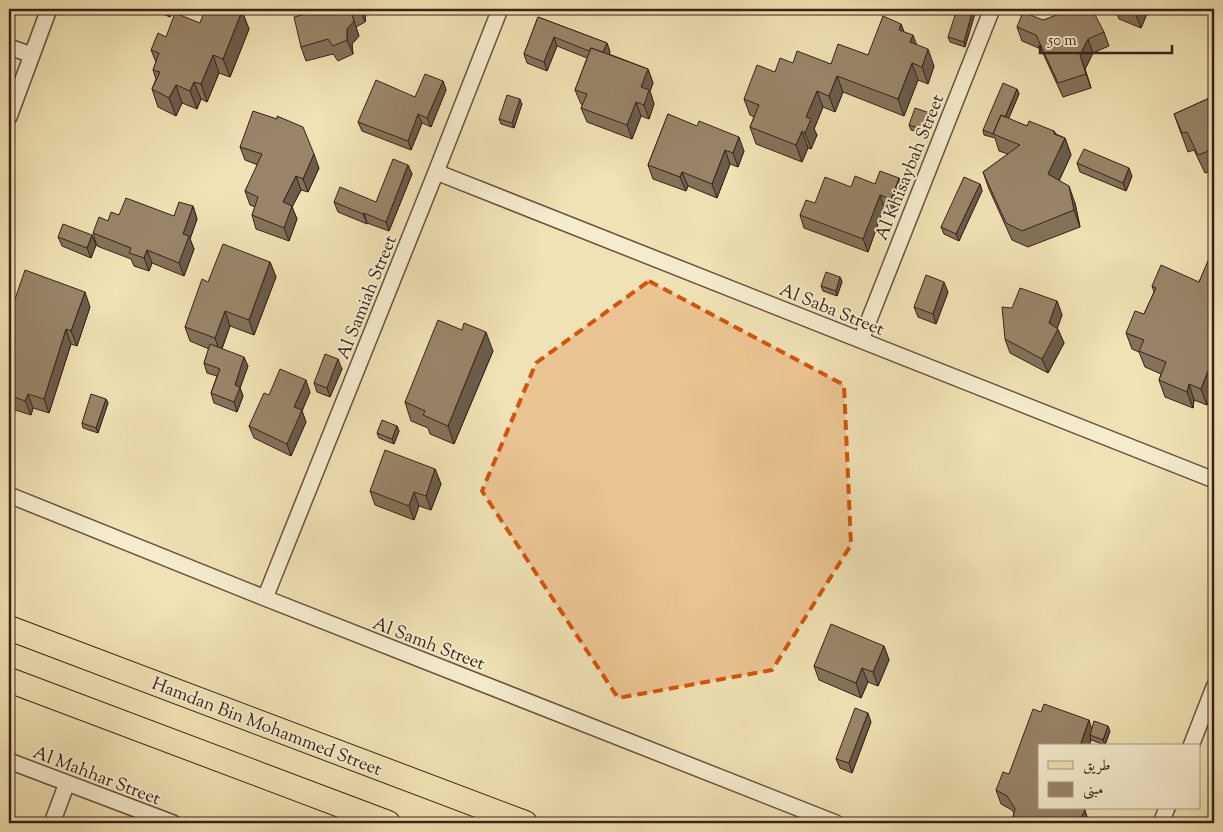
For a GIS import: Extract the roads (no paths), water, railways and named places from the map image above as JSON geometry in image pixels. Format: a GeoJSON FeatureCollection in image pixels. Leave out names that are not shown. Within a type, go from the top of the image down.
{"type":"FeatureCollection","features":[{"type":"Feature","properties":{"kind":"main road","name":"Hamdan Bin Mohammed Street"},"geometry":{"type":"LineString","coordinates":[[9,628],[525,823]]}},
{"type":"Feature","properties":{"kind":"main road"},"geometry":{"type":"LineString","coordinates":[[9,680],[388,823]]}},
{"type":"Feature","properties":{"kind":"street"},"geometry":{"type":"LineString","coordinates":[[9,117],[49,9]]}},
{"type":"Feature","properties":{"kind":"street","name":"Al Samiah Street"},"geometry":{"type":"LineString","coordinates":[[265,598],[500,9]]}},
{"type":"Feature","properties":{"kind":"street","name":"Al Khisaybah Street"},"geometry":{"type":"LineString","coordinates":[[861,340],[992,9]]}},
{"type":"Feature","properties":{"kind":"street"},"geometry":{"type":"LineString","coordinates":[[9,47],[32,55]]}},
{"type":"Feature","properties":{"kind":"street","name":"Al Saba Street"},"geometry":{"type":"LineString","coordinates":[[436,172],[1214,480]]}},
{"type":"Feature","properties":{"kind":"street","name":"Al Samh Street"},"geometry":{"type":"LineString","coordinates":[[9,495],[836,823]]}},
{"type":"Feature","properties":{"kind":"street"},"geometry":{"type":"LineString","coordinates":[[9,618],[43,641]]}},
{"type":"Feature","properties":{"kind":"street"},"geometry":{"type":"LineString","coordinates":[[1192,744],[1214,687]]}},
{"type":"Feature","properties":{"kind":"street","name":"Al Mahhar Street"},"geometry":{"type":"LineString","coordinates":[[9,761],[173,823]]}},
{"type":"Feature","properties":{"kind":"street"},"geometry":{"type":"LineString","coordinates":[[52,823],[67,784]]}},
{"type":"Feature","properties":{"kind":"street"},"geometry":{"type":"LineString","coordinates":[[1161,823],[1166,810]]}}]}
